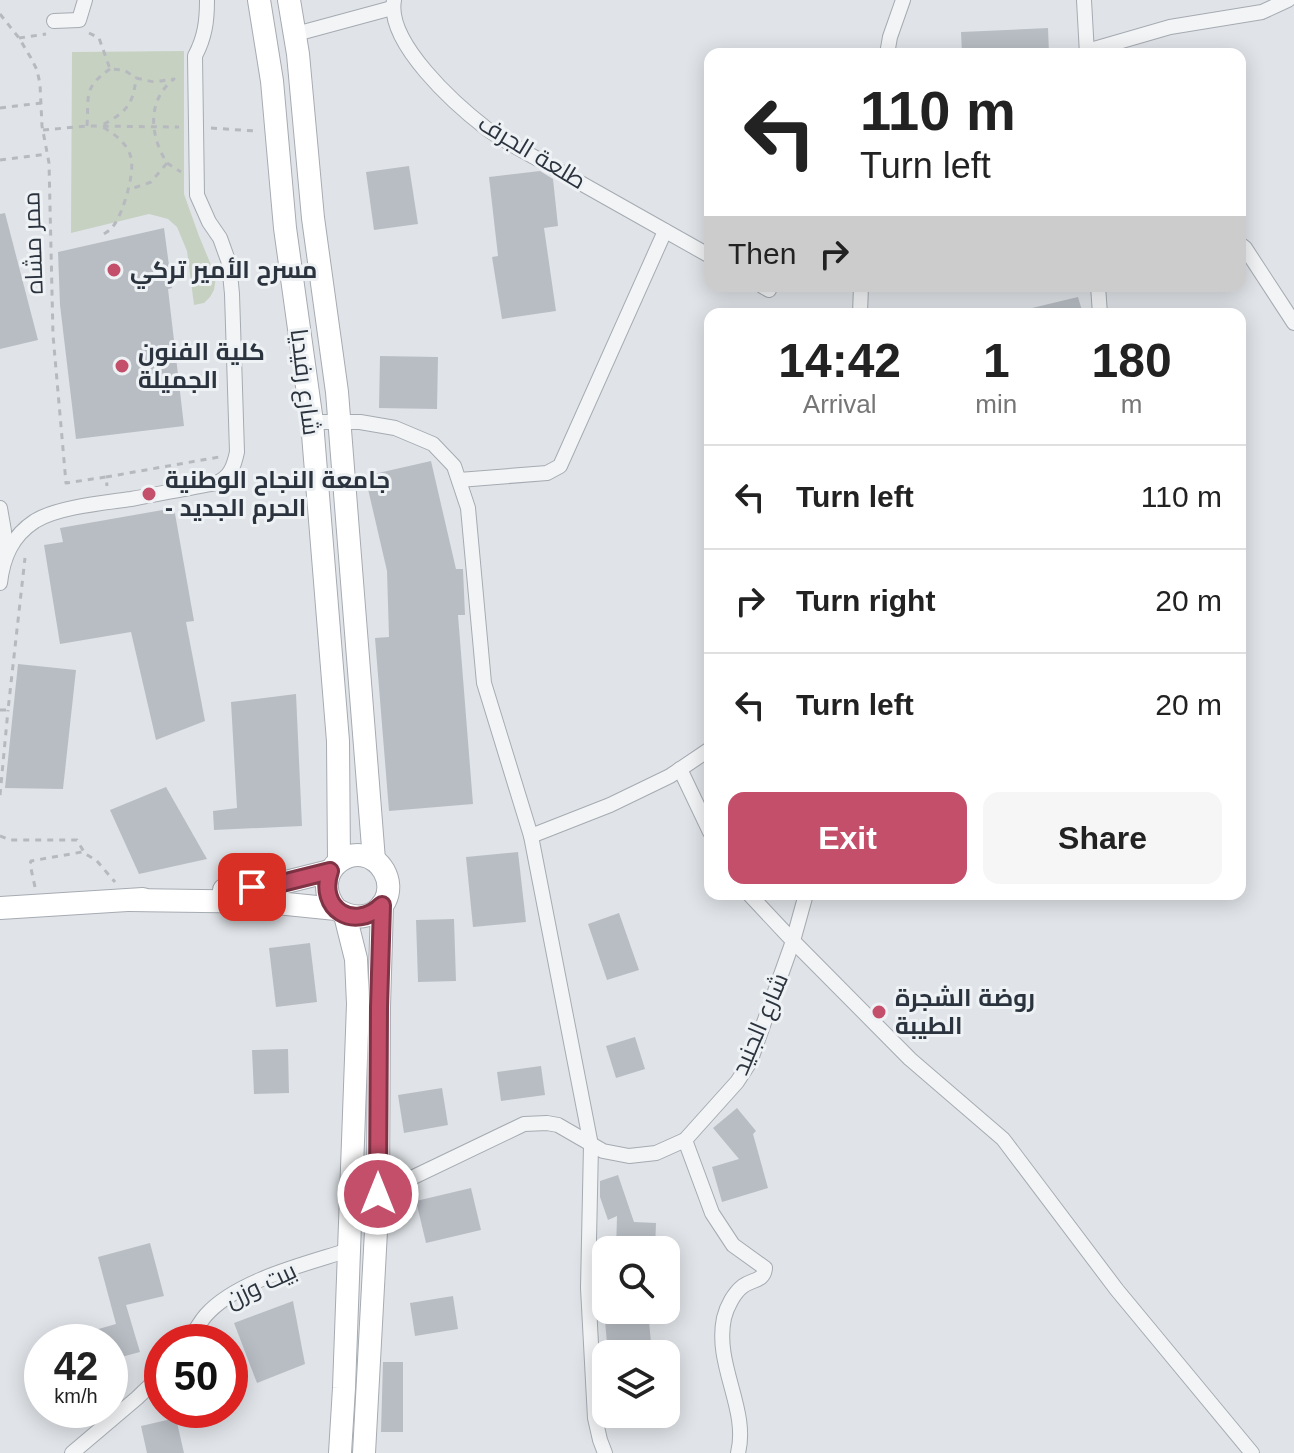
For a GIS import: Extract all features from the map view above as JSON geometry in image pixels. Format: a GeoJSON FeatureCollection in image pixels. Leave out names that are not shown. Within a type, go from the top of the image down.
{"type":"FeatureCollection","features":[{"type":"Feature","properties":{"kind":"main road","name":"شارع رفيديا"},"geometry":{"type":"LineString","coordinates":[[259,0],[272,81],[285,228],[312,422],[338,741],[334,866]]}},
{"type":"Feature","properties":{"kind":"main road","name":"شارع رفيديا"},"geometry":{"type":"LineString","coordinates":[[289,0],[296,34],[313,218],[339,421],[374,860]]}},
{"type":"Feature","properties":{"kind":"main road"},"geometry":{"type":"LineString","coordinates":[[0,908],[129,900],[282,883],[334,866],[354,855],[374,860],[387,876],[388,886],[387,896],[375,913],[355,918],[340,912],[267,902],[129,900]]}},
{"type":"Feature","properties":{"kind":"main road"},"geometry":{"type":"LineString","coordinates":[[334,866],[326,881],[326,891],[340,912],[356,959],[358,1004],[340,1453]]}},
{"type":"Feature","properties":{"kind":"main road"},"geometry":{"type":"LineString","coordinates":[[364,1453],[378,1194],[382,905]]}},
{"type":"Feature","properties":{"kind":"street"},"geometry":{"type":"LineString","coordinates":[[53,26],[79,20],[85,0]]}},
{"type":"Feature","properties":{"kind":"street"},"geometry":{"type":"LineString","coordinates":[[5,557],[12,542],[45,516],[216,483],[227,477],[235,461],[237,436],[229,263],[220,238],[197,195],[195,56],[207,25],[207,0]]}},
{"type":"Feature","properties":{"kind":"street"},"geometry":{"type":"LineString","coordinates":[[888,48],[903,0]]}},
{"type":"Feature","properties":{"kind":"street"},"geometry":{"type":"LineString","coordinates":[[1084,0],[1087,48]]}},
{"type":"Feature","properties":{"kind":"street"},"geometry":{"type":"LineString","coordinates":[[1103,48],[1170,27],[1262,12],[1288,0]]}},
{"type":"Feature","properties":{"kind":"street"},"geometry":{"type":"LineString","coordinates":[[296,34],[393,4]]}},
{"type":"Feature","properties":{"kind":"street","name":"طلعة الجرف"},"geometry":{"type":"LineString","coordinates":[[393,4],[402,36],[416,61],[452,101],[491,131],[704,253]]}},
{"type":"Feature","properties":{"kind":"street"},"geometry":{"type":"LineString","coordinates":[[459,480],[547,473],[560,466],[665,231]]}},
{"type":"Feature","properties":{"kind":"street"},"geometry":{"type":"LineString","coordinates":[[1246,250],[1294,323]]}},
{"type":"Feature","properties":{"kind":"street"},"geometry":{"type":"LineString","coordinates":[[312,422],[360,422],[395,428],[433,444],[454,466],[468,508],[484,683],[531,836],[591,1145],[588,1288],[596,1427],[605,1453]]}},
{"type":"Feature","properties":{"kind":"street"},"geometry":{"type":"LineString","coordinates":[[0,508],[5,557],[0,583]]}},
{"type":"Feature","properties":{"kind":"street"},"geometry":{"type":"LineString","coordinates":[[531,836],[610,805],[670,776],[704,753]]}},
{"type":"Feature","properties":{"kind":"street"},"geometry":{"type":"LineString","coordinates":[[680,769],[704,819]]}},
{"type":"Feature","properties":{"kind":"street"},"geometry":{"type":"LineString","coordinates":[[755,900],[910,1059],[1003,1139],[1117,1290],[1252,1453]]}},
{"type":"Feature","properties":{"kind":"street","name":"شارع الجنيد"},"geometry":{"type":"LineString","coordinates":[[378,1194],[524,1124],[558,1125],[591,1145],[616,1154],[643,1156],[669,1149],[685,1140],[744,1074],[793,941],[804,900]]}},
{"type":"Feature","properties":{"kind":"street"},"geometry":{"type":"LineString","coordinates":[[685,1140],[712,1213],[733,1245],[765,1268],[764,1275],[744,1286],[734,1296],[723,1320],[727,1374],[741,1432],[738,1453]]}},
{"type":"Feature","properties":{"kind":"street","name":"بيت وزن"},"geometry":{"type":"LineString","coordinates":[[200,1324],[206,1315],[232,1294],[275,1275],[349,1250]]}},
{"type":"Feature","properties":{"kind":"street"},"geometry":{"type":"LineString","coordinates":[[72,1453],[144,1391]]}},
{"type":"Feature","properties":{"kind":"path","name":"ممر مشاه"},"geometry":{"type":"LineString","coordinates":[[0,14],[19,38],[37,70],[47,154],[53,335],[66,483],[106,477]]}},
{"type":"Feature","properties":{"kind":"path"},"geometry":{"type":"LineString","coordinates":[[19,38],[53,26]]}},
{"type":"Feature","properties":{"kind":"path"},"geometry":{"type":"LineString","coordinates":[[82,31],[99,38],[110,69]]}},
{"type":"Feature","properties":{"kind":"path"},"geometry":{"type":"LineString","coordinates":[[87,126],[90,88],[97,77],[110,69],[124,70],[136,78],[154,82],[174,79],[160,94],[153,126],[156,142],[167,163],[151,182],[128,190]]}},
{"type":"Feature","properties":{"kind":"path"},"geometry":{"type":"LineString","coordinates":[[101,126],[130,106],[136,78]]}},
{"type":"Feature","properties":{"kind":"path"},"geometry":{"type":"LineString","coordinates":[[0,108],[41,103]]}},
{"type":"Feature","properties":{"kind":"path"},"geometry":{"type":"LineString","coordinates":[[101,126],[119,139],[128,150],[132,162],[128,190],[114,225],[104,234]]}},
{"type":"Feature","properties":{"kind":"path"},"geometry":{"type":"LineString","coordinates":[[43,130],[153,126],[277,132]]}},
{"type":"Feature","properties":{"kind":"path"},"geometry":{"type":"LineString","coordinates":[[0,160],[47,154]]}},
{"type":"Feature","properties":{"kind":"path"},"geometry":{"type":"LineString","coordinates":[[108,487],[106,477],[217,458],[222,453]]}},
{"type":"Feature","properties":{"kind":"path"},"geometry":{"type":"LineString","coordinates":[[0,795],[24,564]]}},
{"type":"Feature","properties":{"kind":"path"},"geometry":{"type":"LineString","coordinates":[[0,710],[8,710]]}},
{"type":"Feature","properties":{"kind":"path"},"geometry":{"type":"LineString","coordinates":[[0,836],[10,840],[77,840],[84,853]]}},
{"type":"Feature","properties":{"kind":"path"},"geometry":{"type":"LineString","coordinates":[[33,892],[31,861],[80,852],[96,860],[129,900]]}},
{"type":"Feature","properties":{"kind":"green space"},"geometry":{"type":"Polygon","coordinates":[[[184,51],[184,194],[216,277],[210,297],[204,303],[194,305],[187,251],[177,227],[168,219],[149,214],[71,233],[72,52],[184,51]]]}},
{"type":"Feature","properties":{"kind":"building"},"geometry":{"type":"Polygon","coordinates":[[[1048,28],[1049,48],[962,48],[961,32],[1048,28]]]}},
{"type":"Feature","properties":{"kind":"building"},"geometry":{"type":"Polygon","coordinates":[[[409,166],[418,224],[374,230],[366,172],[409,166]]]}},
{"type":"Feature","properties":{"kind":"building"},"geometry":{"type":"Polygon","coordinates":[[[540,171],[553,179],[558,226],[544,228],[556,311],[502,319],[492,257],[498,256],[489,177],[540,171]]]}},
{"type":"Feature","properties":{"kind":"building"},"geometry":{"type":"Polygon","coordinates":[[[5,213],[38,340],[0,349],[0,214],[5,213]]]}},
{"type":"Feature","properties":{"kind":"building","name":"كلية الفنون الجميلة"},"geometry":{"type":"Polygon","coordinates":[[[164,228],[184,426],[76,439],[60,305],[58,252],[164,228]]]}},
{"type":"Feature","properties":{"kind":"building"},"geometry":{"type":"Polygon","coordinates":[[[1078,297],[1081,308],[1032,308],[1078,297]]]}},
{"type":"Feature","properties":{"kind":"building"},"geometry":{"type":"Polygon","coordinates":[[[380,356],[438,357],[437,409],[379,408],[380,356]]]}},
{"type":"Feature","properties":{"kind":"building"},"geometry":{"type":"Polygon","coordinates":[[[431,461],[456,569],[463,569],[465,615],[458,615],[473,804],[389,811],[375,638],[389,637],[387,571],[365,476],[431,461]]]}},
{"type":"Feature","properties":{"kind":"building"},"geometry":{"type":"Polygon","coordinates":[[[174,508],[194,621],[186,622],[205,721],[156,740],[131,632],[60,644],[44,545],[63,542],[60,528],[174,508]]]}},
{"type":"Feature","properties":{"kind":"building"},"geometry":{"type":"Polygon","coordinates":[[[18,664],[76,670],[63,789],[5,788],[18,664]]]}},
{"type":"Feature","properties":{"kind":"building"},"geometry":{"type":"Polygon","coordinates":[[[296,694],[302,826],[214,830],[213,811],[237,808],[231,702],[296,694]]]}},
{"type":"Feature","properties":{"kind":"building"},"geometry":{"type":"Polygon","coordinates":[[[166,787],[207,859],[139,874],[110,810],[166,787]]]}},
{"type":"Feature","properties":{"kind":"building"},"geometry":{"type":"Polygon","coordinates":[[[518,852],[526,922],[473,927],[466,857],[518,852]]]}},
{"type":"Feature","properties":{"kind":"building"},"geometry":{"type":"Polygon","coordinates":[[[619,913],[639,970],[607,980],[588,924],[619,913]]]}},
{"type":"Feature","properties":{"kind":"building"},"geometry":{"type":"Polygon","coordinates":[[[454,919],[456,981],[418,982],[416,920],[454,919]]]}},
{"type":"Feature","properties":{"kind":"building"},"geometry":{"type":"Polygon","coordinates":[[[310,943],[317,1002],[276,1007],[269,948],[310,943]]]}},
{"type":"Feature","properties":{"kind":"building"},"geometry":{"type":"Polygon","coordinates":[[[635,1037],[645,1069],[616,1078],[606,1046],[635,1037]]]}},
{"type":"Feature","properties":{"kind":"building"},"geometry":{"type":"Polygon","coordinates":[[[288,1049],[289,1093],[254,1094],[252,1050],[288,1049]]]}},
{"type":"Feature","properties":{"kind":"building"},"geometry":{"type":"Polygon","coordinates":[[[541,1066],[545,1095],[501,1101],[497,1072],[541,1066]]]}},
{"type":"Feature","properties":{"kind":"building"},"geometry":{"type":"Polygon","coordinates":[[[442,1088],[448,1125],[404,1133],[398,1095],[442,1088]]]}},
{"type":"Feature","properties":{"kind":"building"},"geometry":{"type":"Polygon","coordinates":[[[737,1108],[756,1131],[753,1134],[768,1188],[722,1202],[712,1167],[739,1159],[713,1128],[737,1108]]]}},
{"type":"Feature","properties":{"kind":"building"},"geometry":{"type":"Polygon","coordinates":[[[618,1175],[634,1222],[656,1223],[656,1236],[616,1236],[617,1216],[608,1220],[600,1197],[600,1181],[618,1175]]]}},
{"type":"Feature","properties":{"kind":"building"},"geometry":{"type":"Polygon","coordinates":[[[471,1188],[481,1230],[426,1243],[416,1201],[471,1188]]]}},
{"type":"Feature","properties":{"kind":"building"},"geometry":{"type":"Polygon","coordinates":[[[150,1243],[164,1296],[126,1305],[140,1352],[128,1355],[128,1324],[116,1324],[98,1257],[150,1243]]]}},
{"type":"Feature","properties":{"kind":"building"},"geometry":{"type":"Polygon","coordinates":[[[453,1296],[458,1329],[415,1336],[410,1303],[453,1296]]]}},
{"type":"Feature","properties":{"kind":"building"},"geometry":{"type":"Polygon","coordinates":[[[293,1301],[305,1364],[257,1383],[248,1360],[248,1324],[234,1323],[293,1301]]]}},
{"type":"Feature","properties":{"kind":"building"},"geometry":{"type":"Polygon","coordinates":[[[605,1324],[649,1324],[651,1340],[607,1340],[605,1324]]]}},
{"type":"Feature","properties":{"kind":"building"},"geometry":{"type":"Polygon","coordinates":[[[383,1362],[403,1362],[403,1432],[381,1432],[383,1362]]]}},
{"type":"Feature","properties":{"kind":"building"},"geometry":{"type":"Polygon","coordinates":[[[141,1426],[178,1428],[184,1453],[147,1453],[141,1426]]]}},
{"type":"Feature","properties":{"kind":"place","name":"مسرح الأمير تركي"},"geometry":{"type":"Point","coordinates":[114,270]}},
{"type":"Feature","properties":{"kind":"place","name":"كلية الفنون الجميلة"},"geometry":{"type":"Point","coordinates":[122,366]}},
{"type":"Feature","properties":{"kind":"place","name":"جامعة النجاح الوطنية - الحرم الجديد"},"geometry":{"type":"Point","coordinates":[149,494]}},
{"type":"Feature","properties":{"kind":"place","name":"روضة الشجرة الطيبة"},"geometry":{"type":"Point","coordinates":[879,1012]}},
{"type":"Feature","properties":{"kind":"route"},"geometry":{"type":"LineString","coordinates":[[252,887],[330,871],[326,891],[336,909],[345,915],[365,917],[375,913],[382,905],[378,1194]]}}]}
